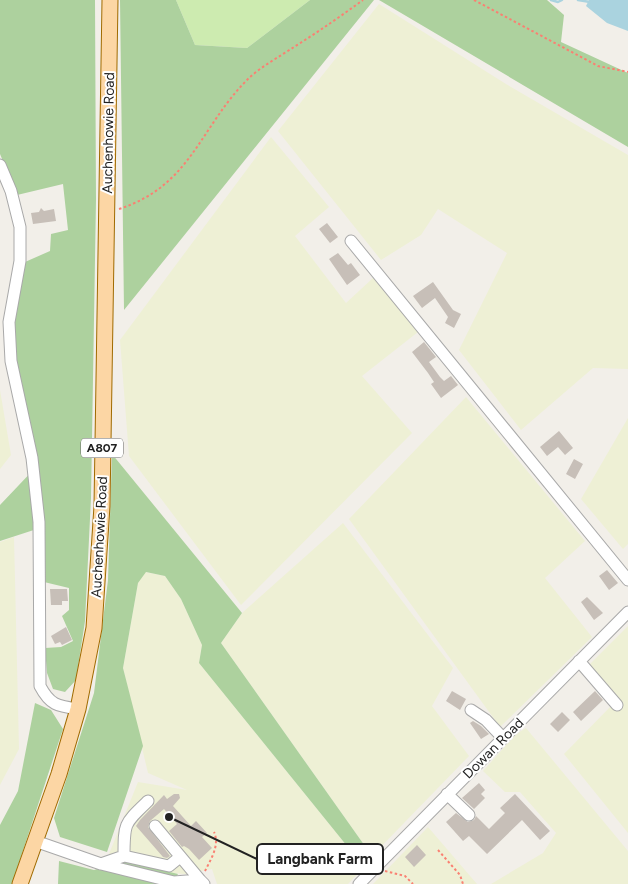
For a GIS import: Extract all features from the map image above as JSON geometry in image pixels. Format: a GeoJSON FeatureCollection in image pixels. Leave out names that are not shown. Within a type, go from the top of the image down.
{"type":"FeatureCollection","features":[{"type":"Feature","properties":{"kind":"main road","name":"Auchenhowie Road"},"geometry":{"type":"LineString","coordinates":[[20,884],[59,774],[78,709],[94,628],[99,568],[110,0]]}},
{"type":"Feature","properties":{"kind":"street"},"geometry":{"type":"LineString","coordinates":[[0,165],[11,191],[20,227],[20,261],[8,322],[11,361],[32,458],[38,522],[40,686],[47,699],[59,706],[78,709]]}},
{"type":"Feature","properties":{"kind":"street"},"geometry":{"type":"LineString","coordinates":[[351,241],[628,580]]}},
{"type":"Feature","properties":{"kind":"street","name":"Dowan Road"},"geometry":{"type":"LineString","coordinates":[[359,884],[628,612]]}},
{"type":"Feature","properties":{"kind":"street"},"geometry":{"type":"LineString","coordinates":[[579,661],[617,705]]}},
{"type":"Feature","properties":{"kind":"street"},"geometry":{"type":"LineString","coordinates":[[471,710],[486,720],[502,738]]}},
{"type":"Feature","properties":{"kind":"street"},"geometry":{"type":"LineString","coordinates":[[447,794],[469,815]]}},
{"type":"Feature","properties":{"kind":"street"},"geometry":{"type":"LineString","coordinates":[[124,856],[124,835],[128,820],[148,801]]}},
{"type":"Feature","properties":{"kind":"street"},"geometry":{"type":"LineString","coordinates":[[155,826],[202,882]]}},
{"type":"Feature","properties":{"kind":"street"},"geometry":{"type":"LineString","coordinates":[[36,841],[101,864],[174,882],[202,882]]}},
{"type":"Feature","properties":{"kind":"street"},"geometry":{"type":"LineString","coordinates":[[101,864],[124,856],[169,866],[180,857]]}},
{"type":"Feature","properties":{"kind":"path"},"geometry":{"type":"LineString","coordinates":[[106,211],[129,206],[160,188],[178,173],[195,153],[228,103],[247,80],[363,0]]}},
{"type":"Feature","properties":{"kind":"path"},"geometry":{"type":"LineString","coordinates":[[474,0],[598,66],[628,72]]}},
{"type":"Feature","properties":{"kind":"path"},"geometry":{"type":"LineString","coordinates":[[202,882],[213,856],[217,839],[214,832]]}},
{"type":"Feature","properties":{"kind":"path"},"geometry":{"type":"LineString","coordinates":[[438,850],[460,875],[462,884]]}},
{"type":"Feature","properties":{"kind":"path"},"geometry":{"type":"LineString","coordinates":[[377,866],[390,874],[405,876],[413,884]]}},
{"type":"Feature","properties":{"kind":"green space"},"geometry":{"type":"Polygon","coordinates":[[[0,0],[95,0],[96,200],[91,498],[85,621],[76,680],[65,692],[53,689],[47,673],[45,648],[61,647],[73,641],[62,616],[69,610],[69,588],[44,582],[43,527],[0,541],[0,505],[37,466],[15,362],[13,321],[25,262],[50,251],[51,234],[68,230],[63,184],[17,195],[0,154],[0,0]]]}},
{"type":"Feature","properties":{"kind":"green space"},"geometry":{"type":"Polygon","coordinates":[[[120,0],[176,0],[195,45],[247,48],[310,0],[374,0],[124,310],[120,0]]]}},
{"type":"Feature","properties":{"kind":"green space"},"geometry":{"type":"Polygon","coordinates":[[[176,0],[310,0],[247,48],[195,45],[176,0]]]}},
{"type":"Feature","properties":{"kind":"green space"},"geometry":{"type":"Polygon","coordinates":[[[379,0],[547,0],[564,15],[561,42],[628,73],[628,147],[379,0]]]}},
{"type":"Feature","properties":{"kind":"green space"},"geometry":{"type":"Polygon","coordinates":[[[379,4],[506,84],[628,155],[628,369],[593,368],[521,430],[459,350],[507,253],[438,209],[421,235],[381,260],[278,131],[379,4]]]}},
{"type":"Feature","properties":{"kind":"green space"},"geometry":{"type":"Polygon","coordinates":[[[271,137],[329,207],[295,236],[346,303],[373,278],[418,332],[362,376],[412,433],[241,605],[129,456],[120,340],[271,137]]]}},
{"type":"Feature","properties":{"kind":"green space"},"geometry":{"type":"Polygon","coordinates":[[[0,390],[11,455],[0,469],[0,390]]]}},
{"type":"Feature","properties":{"kind":"green space"},"geometry":{"type":"Polygon","coordinates":[[[466,397],[585,541],[545,578],[592,637],[500,727],[349,519],[466,397]]]}},
{"type":"Feature","properties":{"kind":"green space"},"geometry":{"type":"Polygon","coordinates":[[[628,418],[628,544],[623,549],[581,499],[628,418]]]}},
{"type":"Feature","properties":{"kind":"green space"},"geometry":{"type":"Polygon","coordinates":[[[112,454],[242,613],[221,643],[372,856],[364,867],[199,663],[202,645],[181,599],[165,576],[146,572],[138,583],[123,668],[143,746],[107,852],[60,837],[54,818],[94,693],[108,580],[112,454]]]}},
{"type":"Feature","properties":{"kind":"green space"},"geometry":{"type":"Polygon","coordinates":[[[343,523],[453,668],[432,706],[469,756],[372,856],[221,643],[242,613],[343,523]]]}},
{"type":"Feature","properties":{"kind":"green space"},"geometry":{"type":"Polygon","coordinates":[[[14,537],[19,749],[0,785],[0,542],[14,537]]]}},
{"type":"Feature","properties":{"kind":"green space"},"geometry":{"type":"Polygon","coordinates":[[[145,572],[165,576],[181,599],[202,645],[199,663],[364,867],[348,884],[217,884],[212,869],[185,874],[147,871],[109,854],[138,782],[187,790],[148,773],[123,668],[138,583],[145,572]]]}},
{"type":"Feature","properties":{"kind":"green space"},"geometry":{"type":"Polygon","coordinates":[[[628,626],[628,833],[564,754],[612,705],[583,671],[628,626]]]}},
{"type":"Feature","properties":{"kind":"green space"},"geometry":{"type":"Polygon","coordinates":[[[35,703],[51,710],[63,729],[12,884],[0,884],[0,825],[18,791],[35,703]]]}},
{"type":"Feature","properties":{"kind":"green space"},"geometry":{"type":"Polygon","coordinates":[[[526,728],[628,851],[628,884],[491,884],[543,853],[556,833],[520,792],[505,792],[483,771],[516,734],[526,728]]]}},
{"type":"Feature","properties":{"kind":"green space"},"geometry":{"type":"Polygon","coordinates":[[[428,827],[477,884],[373,884],[428,827]]]}},
{"type":"Feature","properties":{"kind":"green space"},"geometry":{"type":"Polygon","coordinates":[[[59,861],[94,870],[124,861],[178,874],[172,884],[58,884],[59,861]]]}},
{"type":"Feature","properties":{"kind":"water"},"geometry":{"type":"Polygon","coordinates":[[[589,0],[628,0],[628,31],[607,23],[586,6],[589,0]]]}},
{"type":"Feature","properties":{"kind":"building"},"geometry":{"type":"Polygon","coordinates":[[[41,208],[44,211],[54,209],[56,221],[33,224],[31,213],[39,212],[41,208]]]}},
{"type":"Feature","properties":{"kind":"building"},"geometry":{"type":"Polygon","coordinates":[[[327,223],[338,237],[330,243],[319,229],[327,223]]]}},
{"type":"Feature","properties":{"kind":"building"},"geometry":{"type":"Polygon","coordinates":[[[338,253],[348,265],[351,263],[360,275],[347,285],[329,259],[338,253]]]}},
{"type":"Feature","properties":{"kind":"building"},"geometry":{"type":"Polygon","coordinates":[[[433,282],[453,310],[461,314],[454,328],[445,323],[448,317],[435,298],[422,308],[413,296],[433,282]]]}},
{"type":"Feature","properties":{"kind":"building"},"geometry":{"type":"Polygon","coordinates":[[[424,342],[436,357],[429,362],[440,377],[444,381],[451,376],[458,385],[441,398],[431,384],[434,382],[412,352],[424,342]]]}},
{"type":"Feature","properties":{"kind":"building"},"geometry":{"type":"Polygon","coordinates":[[[559,431],[573,448],[565,455],[558,447],[547,456],[540,447],[559,431]]]}},
{"type":"Feature","properties":{"kind":"building"},"geometry":{"type":"Polygon","coordinates":[[[574,459],[583,464],[575,479],[566,474],[574,459]]]}},
{"type":"Feature","properties":{"kind":"building"},"geometry":{"type":"Polygon","coordinates":[[[607,570],[618,583],[609,590],[599,576],[607,570]]]}},
{"type":"Feature","properties":{"kind":"building"},"geometry":{"type":"Polygon","coordinates":[[[50,589],[67,589],[68,601],[62,601],[62,605],[51,605],[50,589]]]}},
{"type":"Feature","properties":{"kind":"building"},"geometry":{"type":"Polygon","coordinates":[[[587,597],[603,613],[594,620],[581,602],[587,597]]]}},
{"type":"Feature","properties":{"kind":"building"},"geometry":{"type":"Polygon","coordinates":[[[66,627],[72,640],[62,645],[60,642],[55,644],[51,636],[66,627]]]}},
{"type":"Feature","properties":{"kind":"building"},"geometry":{"type":"Polygon","coordinates":[[[452,691],[466,699],[460,710],[446,701],[452,691]]]}},
{"type":"Feature","properties":{"kind":"building"},"geometry":{"type":"Polygon","coordinates":[[[595,691],[603,700],[581,721],[573,712],[595,691]]]}},
{"type":"Feature","properties":{"kind":"building"},"geometry":{"type":"Polygon","coordinates":[[[562,712],[570,720],[558,732],[550,724],[562,712]]]}},
{"type":"Feature","properties":{"kind":"building"},"geometry":{"type":"Polygon","coordinates":[[[473,721],[489,734],[481,739],[470,723],[473,721]]]}},
{"type":"Feature","properties":{"kind":"building"},"geometry":{"type":"Polygon","coordinates":[[[479,783],[485,790],[481,794],[485,798],[474,809],[462,798],[479,783]]]}},
{"type":"Feature","properties":{"kind":"building"},"geometry":{"type":"Polygon","coordinates":[[[174,794],[179,794],[180,798],[173,806],[191,826],[196,821],[207,833],[202,837],[212,848],[199,860],[189,849],[184,846],[182,847],[169,831],[177,824],[164,809],[150,821],[148,827],[170,856],[167,858],[163,857],[136,826],[164,795],[167,799],[174,794]]]}},
{"type":"Feature","properties":{"kind":"building"},"geometry":{"type":"Polygon","coordinates":[[[515,794],[550,831],[540,840],[522,820],[487,854],[469,836],[463,841],[446,822],[456,813],[468,822],[474,820],[476,816],[489,829],[505,813],[500,808],[515,794]]]}},
{"type":"Feature","properties":{"kind":"building"},"geometry":{"type":"Polygon","coordinates":[[[417,845],[426,855],[414,867],[405,857],[417,845]]]}},
{"type":"Feature","properties":{"kind":"waterway"},"geometry":{"type":"LineString","coordinates":[[551,0],[558,2],[562,0]]}},
{"type":"Feature","properties":{"kind":"waterway"},"geometry":{"type":"LineString","coordinates":[[578,0],[590,2]]}},
{"type":"Feature","properties":{"kind":"place","name":"Langbank Farm"},"geometry":{"type":"Point","coordinates":[169,817]}}]}
